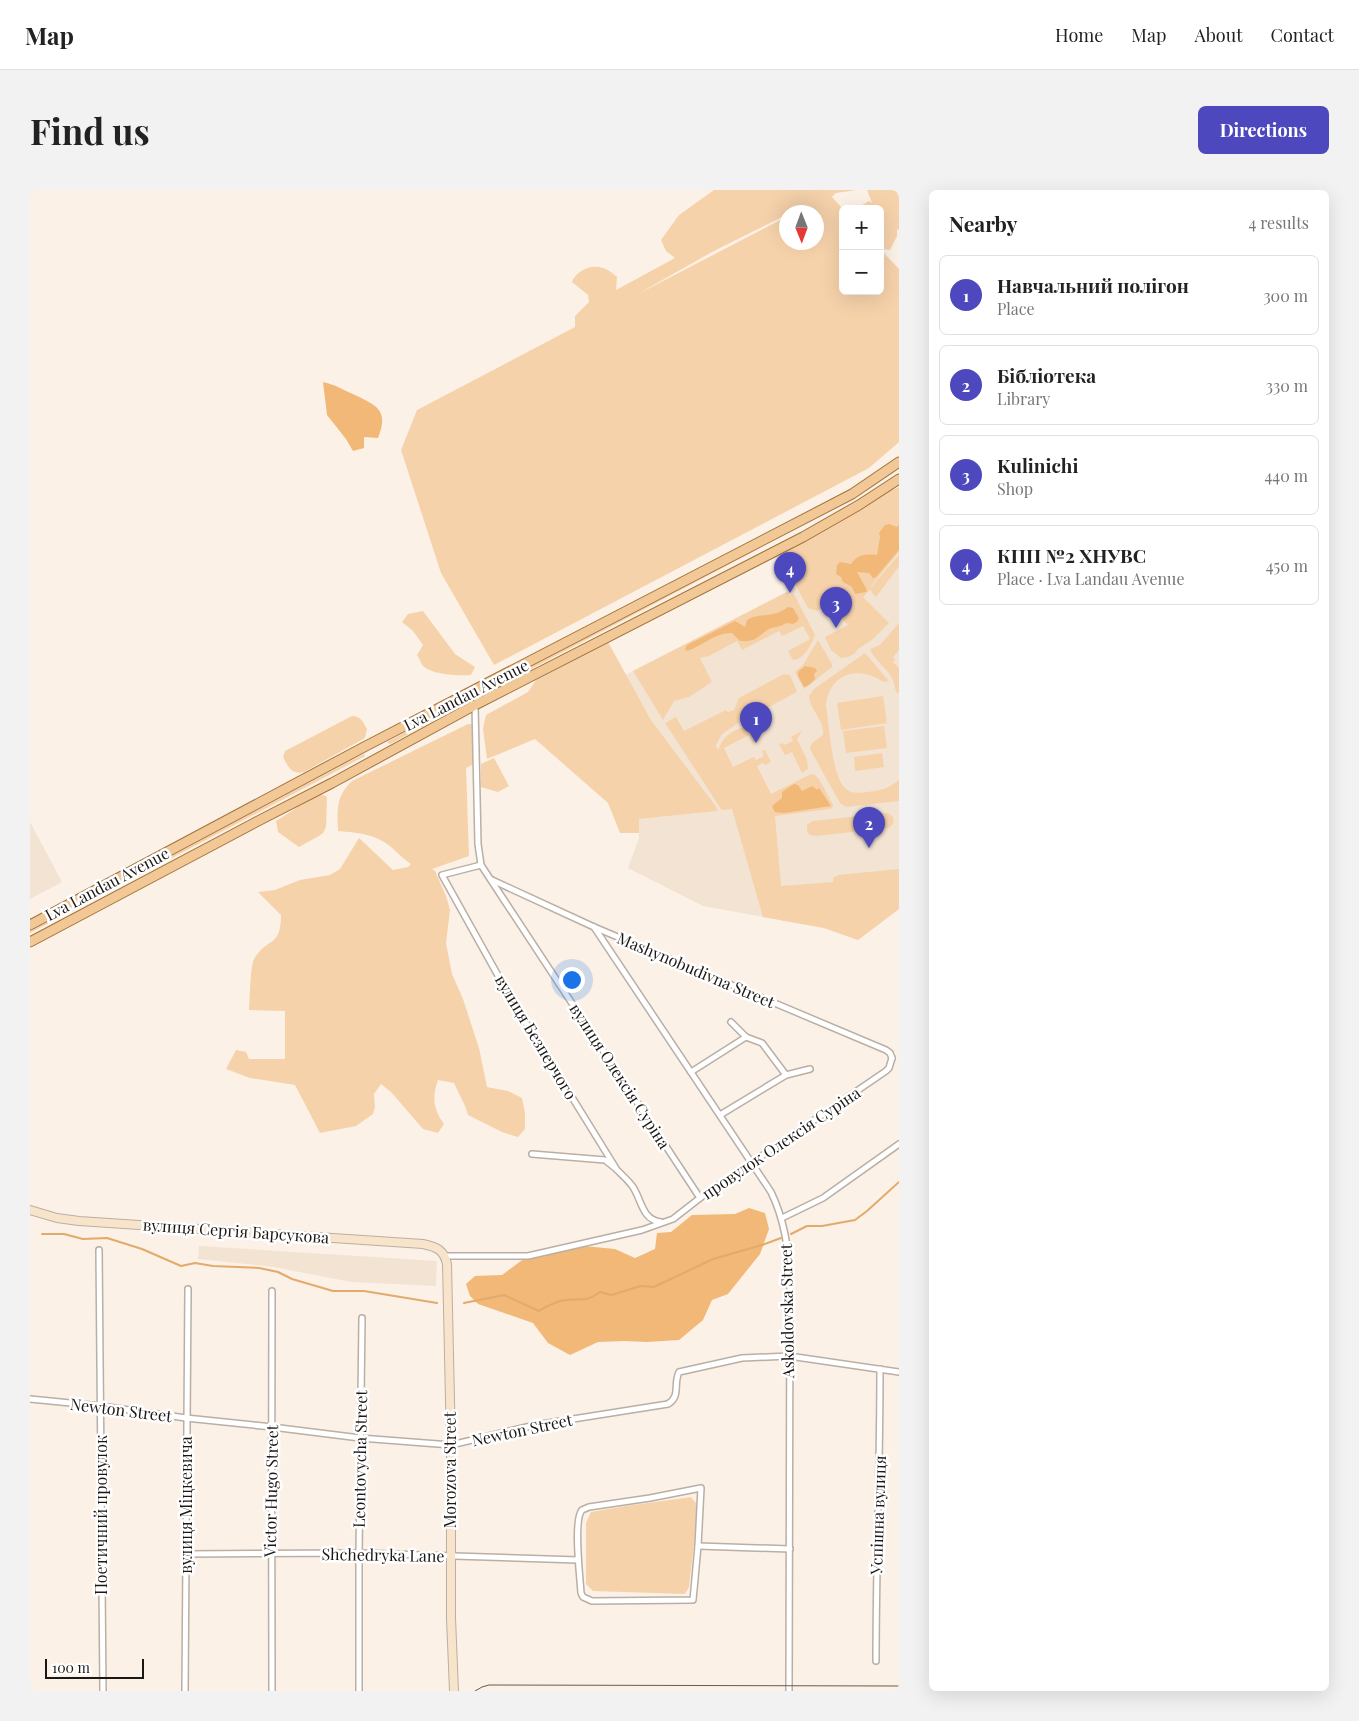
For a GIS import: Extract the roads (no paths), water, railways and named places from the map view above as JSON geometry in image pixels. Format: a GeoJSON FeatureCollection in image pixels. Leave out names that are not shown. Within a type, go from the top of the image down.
{"type":"FeatureCollection","features":[{"type":"Feature","properties":{"kind":"main road","name":"Lva Landau Avenue"},"geometry":{"type":"LineString","coordinates":[[30,925],[364,747],[852,494],[899,462]]}},
{"type":"Feature","properties":{"kind":"main road","name":"Lva Landau Avenue"},"geometry":{"type":"LineString","coordinates":[[30,942],[475,705],[803,537],[859,505],[899,479]]}},
{"type":"Feature","properties":{"kind":"main road"},"geometry":{"type":"LineString","coordinates":[[364,747],[372,761]]}},
{"type":"Feature","properties":{"kind":"main road","name":"вулиця Сергія Барсукова"},"geometry":{"type":"LineString","coordinates":[[30,1210],[57,1218],[79,1221],[423,1244],[433,1246],[443,1253]]}},
{"type":"Feature","properties":{"kind":"main road","name":"Morozova Street"},"geometry":{"type":"LineString","coordinates":[[443,1253],[447,1264],[451,1446],[451,1618],[454,1691]]}},
{"type":"Feature","properties":{"kind":"street"},"geometry":{"type":"LineString","coordinates":[[475,705],[478,847],[481,865]]}},
{"type":"Feature","properties":{"kind":"street","name":"вулиця Олексія Суріна"},"geometry":{"type":"LineString","coordinates":[[481,865],[700,1198]]}},
{"type":"Feature","properties":{"kind":"street","name":"вулиця Безперчого"},"geometry":{"type":"LineString","coordinates":[[481,865],[442,875],[510,997],[617,1170],[633,1188],[645,1213],[654,1221],[662,1222]]}},
{"type":"Feature","properties":{"kind":"street","name":"Mashynobudivna Street"},"geometry":{"type":"LineString","coordinates":[[490,879],[594,927],[886,1050],[892,1058]]}},
{"type":"Feature","properties":{"kind":"street","name":"Askoldovska Street"},"geometry":{"type":"LineString","coordinates":[[594,927],[753,1164],[771,1192],[782,1218],[788,1249],[790,1276],[788,1691]]}},
{"type":"Feature","properties":{"kind":"street"},"geometry":{"type":"LineString","coordinates":[[731,1022],[746,1037],[762,1043],[786,1075]]}},
{"type":"Feature","properties":{"kind":"street"},"geometry":{"type":"LineString","coordinates":[[691,1072],[746,1037]]}},
{"type":"Feature","properties":{"kind":"street"},"geometry":{"type":"LineString","coordinates":[[892,1058],[899,1057]]}},
{"type":"Feature","properties":{"kind":"street","name":"провулок Олексія Суріна"},"geometry":{"type":"LineString","coordinates":[[443,1253],[528,1256],[642,1230],[672,1219],[886,1071],[892,1058]]}},
{"type":"Feature","properties":{"kind":"street"},"geometry":{"type":"LineString","coordinates":[[720,1115],[786,1075],[810,1069]]}},
{"type":"Feature","properties":{"kind":"street"},"geometry":{"type":"LineString","coordinates":[[782,1218],[824,1198],[899,1144]]}},
{"type":"Feature","properties":{"kind":"street"},"geometry":{"type":"LineString","coordinates":[[532,1154],[605,1160],[617,1170]]}},
{"type":"Feature","properties":{"kind":"street","name":"Поетичний провулок"},"geometry":{"type":"LineString","coordinates":[[99,1250],[102,1691]]}},
{"type":"Feature","properties":{"kind":"street","name":"вулиця Міцкевича"},"geometry":{"type":"LineString","coordinates":[[185,1691],[188,1289]]}},
{"type":"Feature","properties":{"kind":"street","name":"Victor Hugo Street"},"geometry":{"type":"LineString","coordinates":[[272,1291],[270,1554],[272,1691]]}},
{"type":"Feature","properties":{"kind":"street","name":"Leontovychа Street"},"geometry":{"type":"LineString","coordinates":[[359,1691],[362,1318]]}},
{"type":"Feature","properties":{"kind":"street","name":"Newton Street"},"geometry":{"type":"LineString","coordinates":[[30,1399],[360,1438],[451,1446],[535,1425],[668,1404],[674,1400],[676,1395],[679,1372],[742,1358],[789,1356],[899,1372]]}},
{"type":"Feature","properties":{"kind":"street","name":"Успішна вулиця"},"geometry":{"type":"LineString","coordinates":[[876,1661],[876,1551],[880,1492],[880,1370]]}},
{"type":"Feature","properties":{"kind":"street"},"geometry":{"type":"LineString","coordinates":[[700,1488],[698,1546],[695,1596],[693,1600],[587,1600],[581,1593],[578,1560],[578,1519],[582,1510],[589,1507],[700,1488]]}},
{"type":"Feature","properties":{"kind":"street"},"geometry":{"type":"LineString","coordinates":[[698,1546],[790,1549]]}},
{"type":"Feature","properties":{"kind":"street","name":"Shchedryka Lane"},"geometry":{"type":"LineString","coordinates":[[187,1554],[359,1553],[578,1560]]}},
{"type":"Feature","properties":{"kind":"waterway"},"geometry":{"type":"LineString","coordinates":[[791,1234],[807,1226],[822,1226],[855,1220],[899,1182]]}},
{"type":"Feature","properties":{"kind":"waterway"},"geometry":{"type":"LineString","coordinates":[[42,1234],[64,1234],[83,1239],[107,1238],[142,1249],[181,1266],[195,1263],[213,1266],[259,1268],[278,1272],[292,1279],[333,1291],[364,1291],[437,1303]]}},
{"type":"Feature","properties":{"kind":"waterway"},"geometry":{"type":"LineString","coordinates":[[464,1303],[504,1295],[539,1311],[559,1301],[587,1299],[600,1292],[611,1295],[641,1286],[654,1287],[713,1259],[781,1238]]}},
{"type":"Feature","properties":{"kind":"tram line"},"geometry":{"type":"LineString","coordinates":[[475,1691],[489,1685],[899,1686]]}},
{"type":"Feature","properties":{"kind":"place","name":"КПП №2 ХНУВС"},"geometry":{"type":"Point","coordinates":[790,593]}},
{"type":"Feature","properties":{"kind":"place","name":"Kulinichi"},"geometry":{"type":"Point","coordinates":[836,628]}},
{"type":"Feature","properties":{"kind":"place","name":"Навчальний полігон"},"geometry":{"type":"Point","coordinates":[756,743]}},
{"type":"Feature","properties":{"kind":"place","name":"Бібліотека"},"geometry":{"type":"Point","coordinates":[869,848]}}]}
